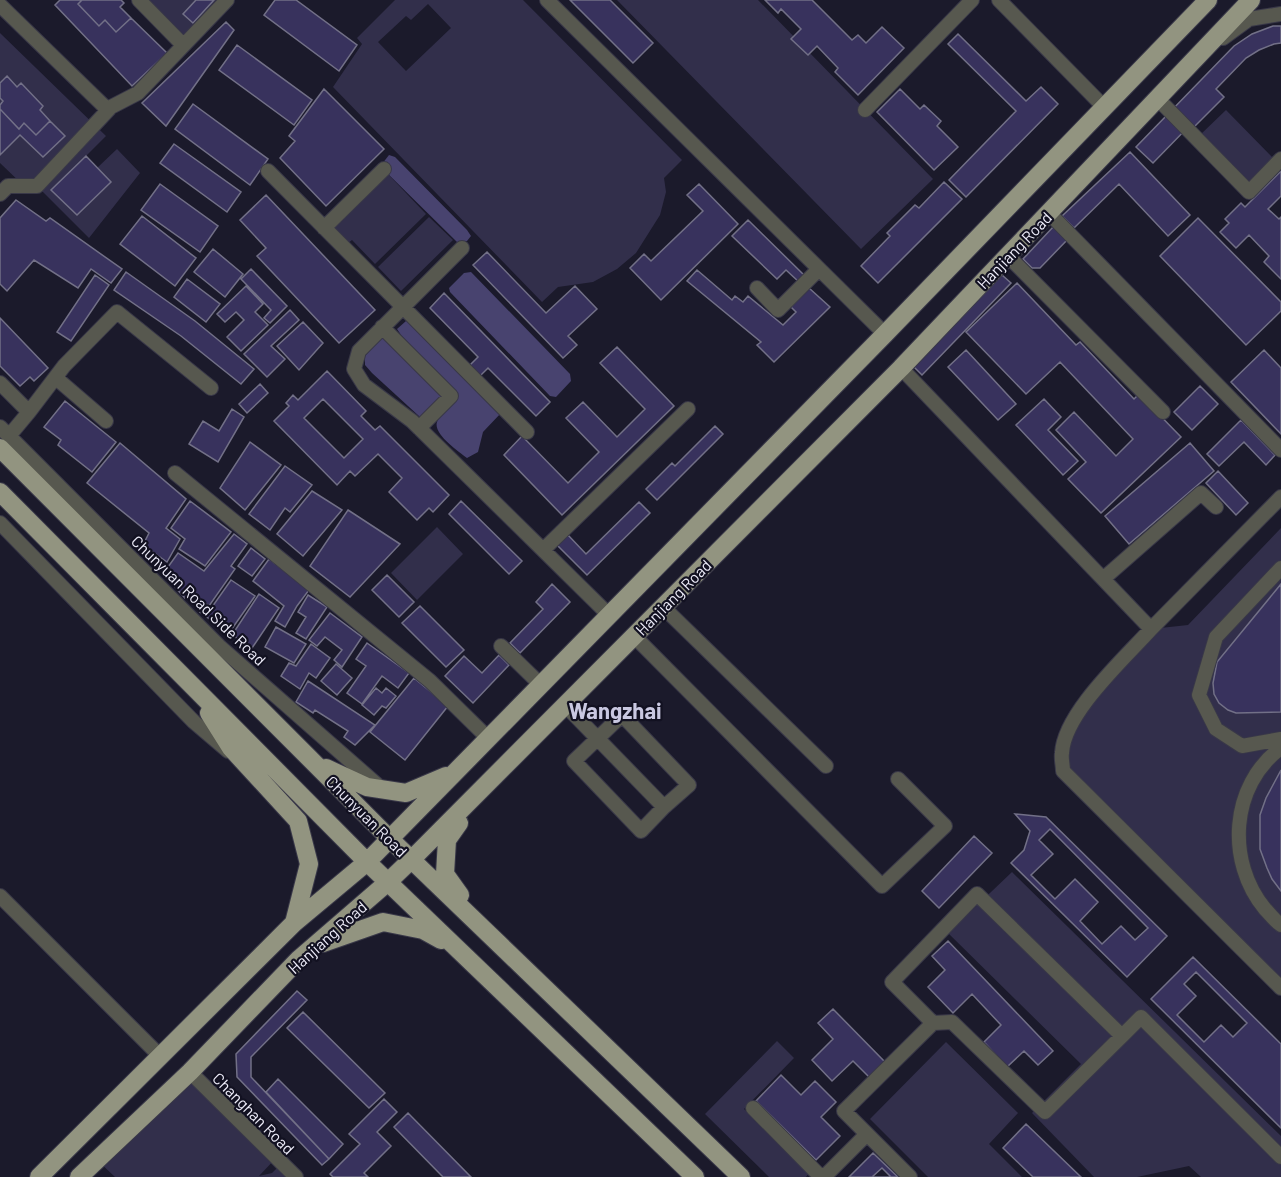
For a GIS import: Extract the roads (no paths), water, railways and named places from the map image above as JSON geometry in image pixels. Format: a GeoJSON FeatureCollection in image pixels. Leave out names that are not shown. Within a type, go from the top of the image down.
{"type":"FeatureCollection","features":[{"type":"Feature","properties":{"kind":"main road","name":"Hanjiang Road"},"geometry":{"type":"LineString","coordinates":[[39,1177],[294,923],[367,861],[390,838],[885,334],[1208,0]]}},
{"type":"Feature","properties":{"kind":"main road","name":"Hanjiang Road"},"geometry":{"type":"LineString","coordinates":[[79,1177],[190,1072],[312,947],[388,882],[477,794],[901,368],[1251,0]]}},
{"type":"Feature","properties":{"kind":"main road","name":"Chunyuan Road"},"geometry":{"type":"LineString","coordinates":[[3,437],[137,586],[411,860],[741,1177]]}},
{"type":"Feature","properties":{"kind":"main road","name":"Chunyuan Road"},"geometry":{"type":"LineString","coordinates":[[0,492],[388,882],[695,1177]]}},
{"type":"Feature","properties":{"kind":"main road"},"geometry":{"type":"LineString","coordinates":[[191,684],[231,748],[298,821],[309,864],[294,923]]}},
{"type":"Feature","properties":{"kind":"main road"},"geometry":{"type":"LineString","coordinates":[[315,764],[367,787],[406,793],[453,773]]}},
{"type":"Feature","properties":{"kind":"main road"},"geometry":{"type":"LineString","coordinates":[[477,794],[447,840],[445,874],[487,933]]}},
{"type":"Feature","properties":{"kind":"main road"},"geometry":{"type":"LineString","coordinates":[[312,947],[383,922],[423,930],[459,950]]}},
{"type":"Feature","properties":{"kind":"street"},"geometry":{"type":"LineString","coordinates":[[139,0],[183,45]]}},
{"type":"Feature","properties":{"kind":"street"},"geometry":{"type":"LineString","coordinates":[[0,195],[8,186],[37,186],[108,110],[138,93],[227,0]]}},
{"type":"Feature","properties":{"kind":"street"},"geometry":{"type":"LineString","coordinates":[[547,0],[885,334]]}},
{"type":"Feature","properties":{"kind":"street"},"geometry":{"type":"LineString","coordinates":[[865,110],[972,0]]}},
{"type":"Feature","properties":{"kind":"street"},"geometry":{"type":"LineString","coordinates":[[999,0],[1104,107]]}},
{"type":"Feature","properties":{"kind":"street"},"geometry":{"type":"LineString","coordinates":[[1,3],[108,110]]}},
{"type":"Feature","properties":{"kind":"street"},"geometry":{"type":"LineString","coordinates":[[1201,52],[1249,19],[1281,14]]}},
{"type":"Feature","properties":{"kind":"street"},"geometry":{"type":"LineString","coordinates":[[1157,98],[1249,192],[1281,159]]}},
{"type":"Feature","properties":{"kind":"street"},"geometry":{"type":"LineString","coordinates":[[324,228],[384,169]]}},
{"type":"Feature","properties":{"kind":"street"},"geometry":{"type":"LineString","coordinates":[[268,171],[527,432]]}},
{"type":"Feature","properties":{"kind":"street"},"geometry":{"type":"LineString","coordinates":[[1049,213],[1281,450]]}},
{"type":"Feature","properties":{"kind":"street"},"geometry":{"type":"LineString","coordinates":[[462,248],[358,351],[354,369],[364,385],[419,428],[609,615]]}},
{"type":"Feature","properties":{"kind":"street"},"geometry":{"type":"LineString","coordinates":[[1008,256],[1163,412]]}},
{"type":"Feature","properties":{"kind":"street"},"geometry":{"type":"LineString","coordinates":[[757,288],[778,309],[819,269]]}},
{"type":"Feature","properties":{"kind":"street"},"geometry":{"type":"LineString","coordinates":[[3,437],[29,412],[56,378],[117,312],[211,388]]}},
{"type":"Feature","properties":{"kind":"street"},"geometry":{"type":"LineString","coordinates":[[382,327],[451,396],[419,428]]}},
{"type":"Feature","properties":{"kind":"street"},"geometry":{"type":"LineString","coordinates":[[901,368],[1151,629]]}},
{"type":"Feature","properties":{"kind":"street"},"geometry":{"type":"LineString","coordinates":[[56,378],[106,421]]}},
{"type":"Feature","properties":{"kind":"street"},"geometry":{"type":"LineString","coordinates":[[0,383],[29,412]]}},
{"type":"Feature","properties":{"kind":"street"},"geometry":{"type":"LineString","coordinates":[[543,550],[688,409]]}},
{"type":"Feature","properties":{"kind":"street","name":"Chunyuan Road Side Road"},"geometry":{"type":"LineString","coordinates":[[3,437],[219,646],[382,789]]}},
{"type":"Feature","properties":{"kind":"street"},"geometry":{"type":"LineString","coordinates":[[175,472],[430,681],[488,738]]}},
{"type":"Feature","properties":{"kind":"street"},"geometry":{"type":"LineString","coordinates":[[1103,579],[1202,493],[1216,507]]}},
{"type":"Feature","properties":{"kind":"street"},"geometry":{"type":"LineString","coordinates":[[1281,497],[1151,629],[1093,694],[1071,723],[1062,752],[1064,771],[1281,988]]}},
{"type":"Feature","properties":{"kind":"street"},"geometry":{"type":"LineString","coordinates":[[0,523],[194,722],[260,779]]}},
{"type":"Feature","properties":{"kind":"street"},"geometry":{"type":"LineString","coordinates":[[1281,568],[1216,637],[1199,695],[1216,729],[1242,746],[1281,739]]}},
{"type":"Feature","properties":{"kind":"street"},"geometry":{"type":"LineString","coordinates":[[137,586],[187,614]]}},
{"type":"Feature","properties":{"kind":"street"},"geometry":{"type":"LineString","coordinates":[[663,607],[826,766]]}},
{"type":"Feature","properties":{"kind":"street"},"geometry":{"type":"LineString","coordinates":[[634,636],[882,886],[945,826],[898,779]]}},
{"type":"Feature","properties":{"kind":"street"},"geometry":{"type":"LineString","coordinates":[[501,646],[541,685]]}},
{"type":"Feature","properties":{"kind":"street"},"geometry":{"type":"LineString","coordinates":[[565,705],[664,807]]}},
{"type":"Feature","properties":{"kind":"street"},"geometry":{"type":"LineString","coordinates":[[622,715],[689,785],[664,807],[641,831],[574,761],[622,715]]}},
{"type":"Feature","properties":{"kind":"street"},"geometry":{"type":"LineString","coordinates":[[1281,748],[1271,756],[1249,786],[1238,822],[1240,860],[1254,895],[1281,926]]}},
{"type":"Feature","properties":{"kind":"street"},"geometry":{"type":"LineString","coordinates":[[933,1023],[892,982],[977,894],[1122,1036]]}},
{"type":"Feature","properties":{"kind":"street"},"geometry":{"type":"LineString","coordinates":[[0,896],[161,1057]]}},
{"type":"Feature","properties":{"kind":"street"},"geometry":{"type":"LineString","coordinates":[[910,1177],[844,1111],[933,1023],[952,1022],[1045,1112],[1141,1017],[1281,1157]]}},
{"type":"Feature","properties":{"kind":"street","name":"Changhan Road"},"geometry":{"type":"LineString","coordinates":[[190,1072],[296,1177]]}},
{"type":"Feature","properties":{"kind":"street"},"geometry":{"type":"LineString","coordinates":[[753,1108],[823,1177],[867,1134]]}},
{"type":"Feature","properties":{"kind":"district","name":"Wangzhai"},"geometry":{"type":"Point","coordinates":[615,710]}}]}
